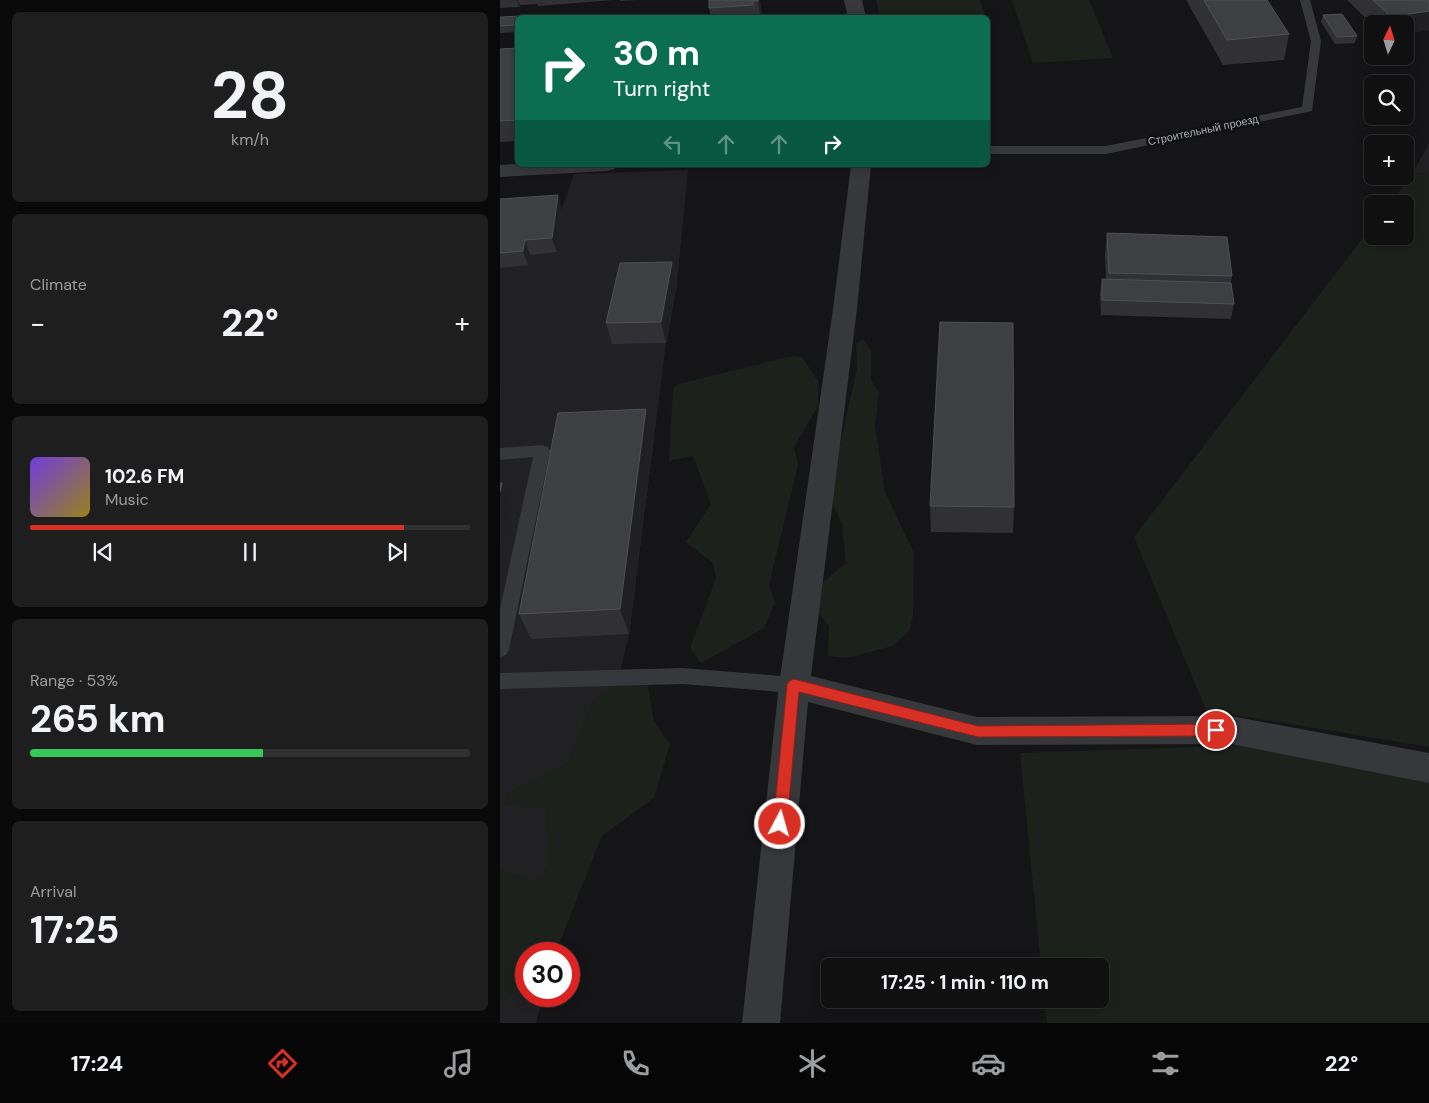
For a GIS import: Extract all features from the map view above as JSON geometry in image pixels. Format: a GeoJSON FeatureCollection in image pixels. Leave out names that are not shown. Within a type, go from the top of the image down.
{"type":"FeatureCollection","features":[{"type":"Feature","properties":{"kind":"street"},"geometry":{"type":"LineString","coordinates":[[853,0],[856,15]]}},
{"type":"Feature","properties":{"kind":"street"},"geometry":{"type":"LineString","coordinates":[[500,170],[564,167]]}},
{"type":"Feature","properties":{"kind":"street"},"geometry":{"type":"LineString","coordinates":[[761,1023],[794,685],[845,309],[862,167]]}},
{"type":"Feature","properties":{"kind":"street"},"geometry":{"type":"LineString","coordinates":[[794,685],[978,732],[1231,730],[1429,768]]}},
{"type":"Feature","properties":{"kind":"lane","name":"Строительный проезд"},"geometry":{"type":"LineString","coordinates":[[990,150],[1106,150],[1308,109],[1316,41],[1305,0]]}},
{"type":"Feature","properties":{"kind":"lane"},"geometry":{"type":"LineString","coordinates":[[500,454],[542,451],[500,650]]}},
{"type":"Feature","properties":{"kind":"lane"},"geometry":{"type":"LineString","coordinates":[[500,681],[682,676],[794,685]]}},
{"type":"Feature","properties":{"kind":"shaded area"},"geometry":{"type":"Polygon","coordinates":[[[876,0],[980,0],[984,15],[880,15],[876,0]]]}},
{"type":"Feature","properties":{"kind":"shaded area"},"geometry":{"type":"Polygon","coordinates":[[[1012,0],[1089,0],[1113,58],[1033,63],[1012,0]]]}},
{"type":"Feature","properties":{"kind":"shaded area"},"geometry":{"type":"Polygon","coordinates":[[[1429,143],[1429,174],[1414,173],[1429,143]]]}},
{"type":"Feature","properties":{"kind":"shaded area"},"geometry":{"type":"Polygon","coordinates":[[[688,170],[677,283],[666,343],[629,634],[556,942],[515,942],[515,1007],[540,1007],[536,1023],[500,1023],[500,214],[562,209],[574,174],[688,170]]]}},
{"type":"Feature","properties":{"kind":"shaded area"},"geometry":{"type":"Polygon","coordinates":[[[1414,173],[1429,174],[1429,747],[1206,710],[1134,537],[1364,236],[1364,245],[1414,245],[1414,195],[1397,195],[1404,185],[1414,185],[1414,173]]]}},
{"type":"Feature","properties":{"kind":"shaded area"},"geometry":{"type":"Polygon","coordinates":[[[863,339],[871,351],[871,380],[879,392],[875,426],[885,492],[914,553],[913,615],[910,630],[893,646],[847,658],[828,656],[829,626],[815,609],[822,583],[846,563],[842,524],[829,496],[857,368],[856,344],[863,339]]]}},
{"type":"Feature","properties":{"kind":"shaded area"},"geometry":{"type":"Polygon","coordinates":[[[792,356],[802,357],[818,381],[818,406],[794,447],[798,465],[769,585],[775,603],[764,628],[701,663],[690,648],[716,578],[713,563],[686,542],[711,504],[693,456],[669,461],[673,389],[678,384],[792,356]]]}},
{"type":"Feature","properties":{"kind":"shaded area"},"geometry":{"type":"Polygon","coordinates":[[[633,669],[645,669],[654,721],[670,744],[654,798],[602,836],[560,942],[515,942],[515,991],[504,1001],[500,1001],[500,869],[536,881],[550,862],[545,808],[505,806],[507,793],[567,764],[594,699],[633,669]]]}},
{"type":"Feature","properties":{"kind":"shaded area"},"geometry":{"type":"Polygon","coordinates":[[[1250,745],[1429,777],[1429,1023],[1047,1023],[1046,1008],[1109,1008],[1109,958],[1040,958],[1020,753],[1250,745]]]}},
{"type":"Feature","properties":{"kind":"building"},"geometry":{"type":"Polygon","coordinates":[[[709,0],[758,1],[753,1],[753,5],[709,8],[709,0]]]}},
{"type":"Feature","properties":{"kind":"building"},"geometry":{"type":"Polygon","coordinates":[[[1204,0],[1267,0],[1289,34],[1227,40],[1204,0]]]}},
{"type":"Feature","properties":{"kind":"building"},"geometry":{"type":"Polygon","coordinates":[[[1373,0],[1429,0],[1429,11],[1389,15],[1373,0]]]}},
{"type":"Feature","properties":{"kind":"building"},"geometry":{"type":"Polygon","coordinates":[[[1342,14],[1357,36],[1337,37],[1323,15],[1342,14]]]}},
{"type":"Feature","properties":{"kind":"building"},"geometry":{"type":"Polygon","coordinates":[[[515,16],[515,25],[500,26],[500,17],[515,16]]]}},
{"type":"Feature","properties":{"kind":"building"},"geometry":{"type":"Polygon","coordinates":[[[515,48],[515,120],[500,121],[500,49],[515,48]]]}},
{"type":"Feature","properties":{"kind":"building"},"geometry":{"type":"Polygon","coordinates":[[[558,195],[552,238],[525,240],[523,251],[500,253],[500,199],[558,195]]]}},
{"type":"Feature","properties":{"kind":"building"},"geometry":{"type":"Polygon","coordinates":[[[1107,233],[1227,237],[1232,276],[1109,273],[1107,233]]]}},
{"type":"Feature","properties":{"kind":"building"},"geometry":{"type":"Polygon","coordinates":[[[672,262],[661,322],[606,323],[620,263],[672,262]]]}},
{"type":"Feature","properties":{"kind":"building"},"geometry":{"type":"Polygon","coordinates":[[[1102,279],[1231,283],[1234,304],[1102,300],[1102,279]]]}},
{"type":"Feature","properties":{"kind":"building"},"geometry":{"type":"Polygon","coordinates":[[[940,322],[1013,323],[1014,507],[930,506],[940,322]]]}},
{"type":"Feature","properties":{"kind":"building"},"geometry":{"type":"Polygon","coordinates":[[[646,409],[620,609],[519,614],[558,413],[646,409]]]}},
{"type":"Feature","properties":{"kind":"route"},"geometry":{"type":"LineString","coordinates":[[780,824],[794,685],[978,732],[1216,730]]}}]}
